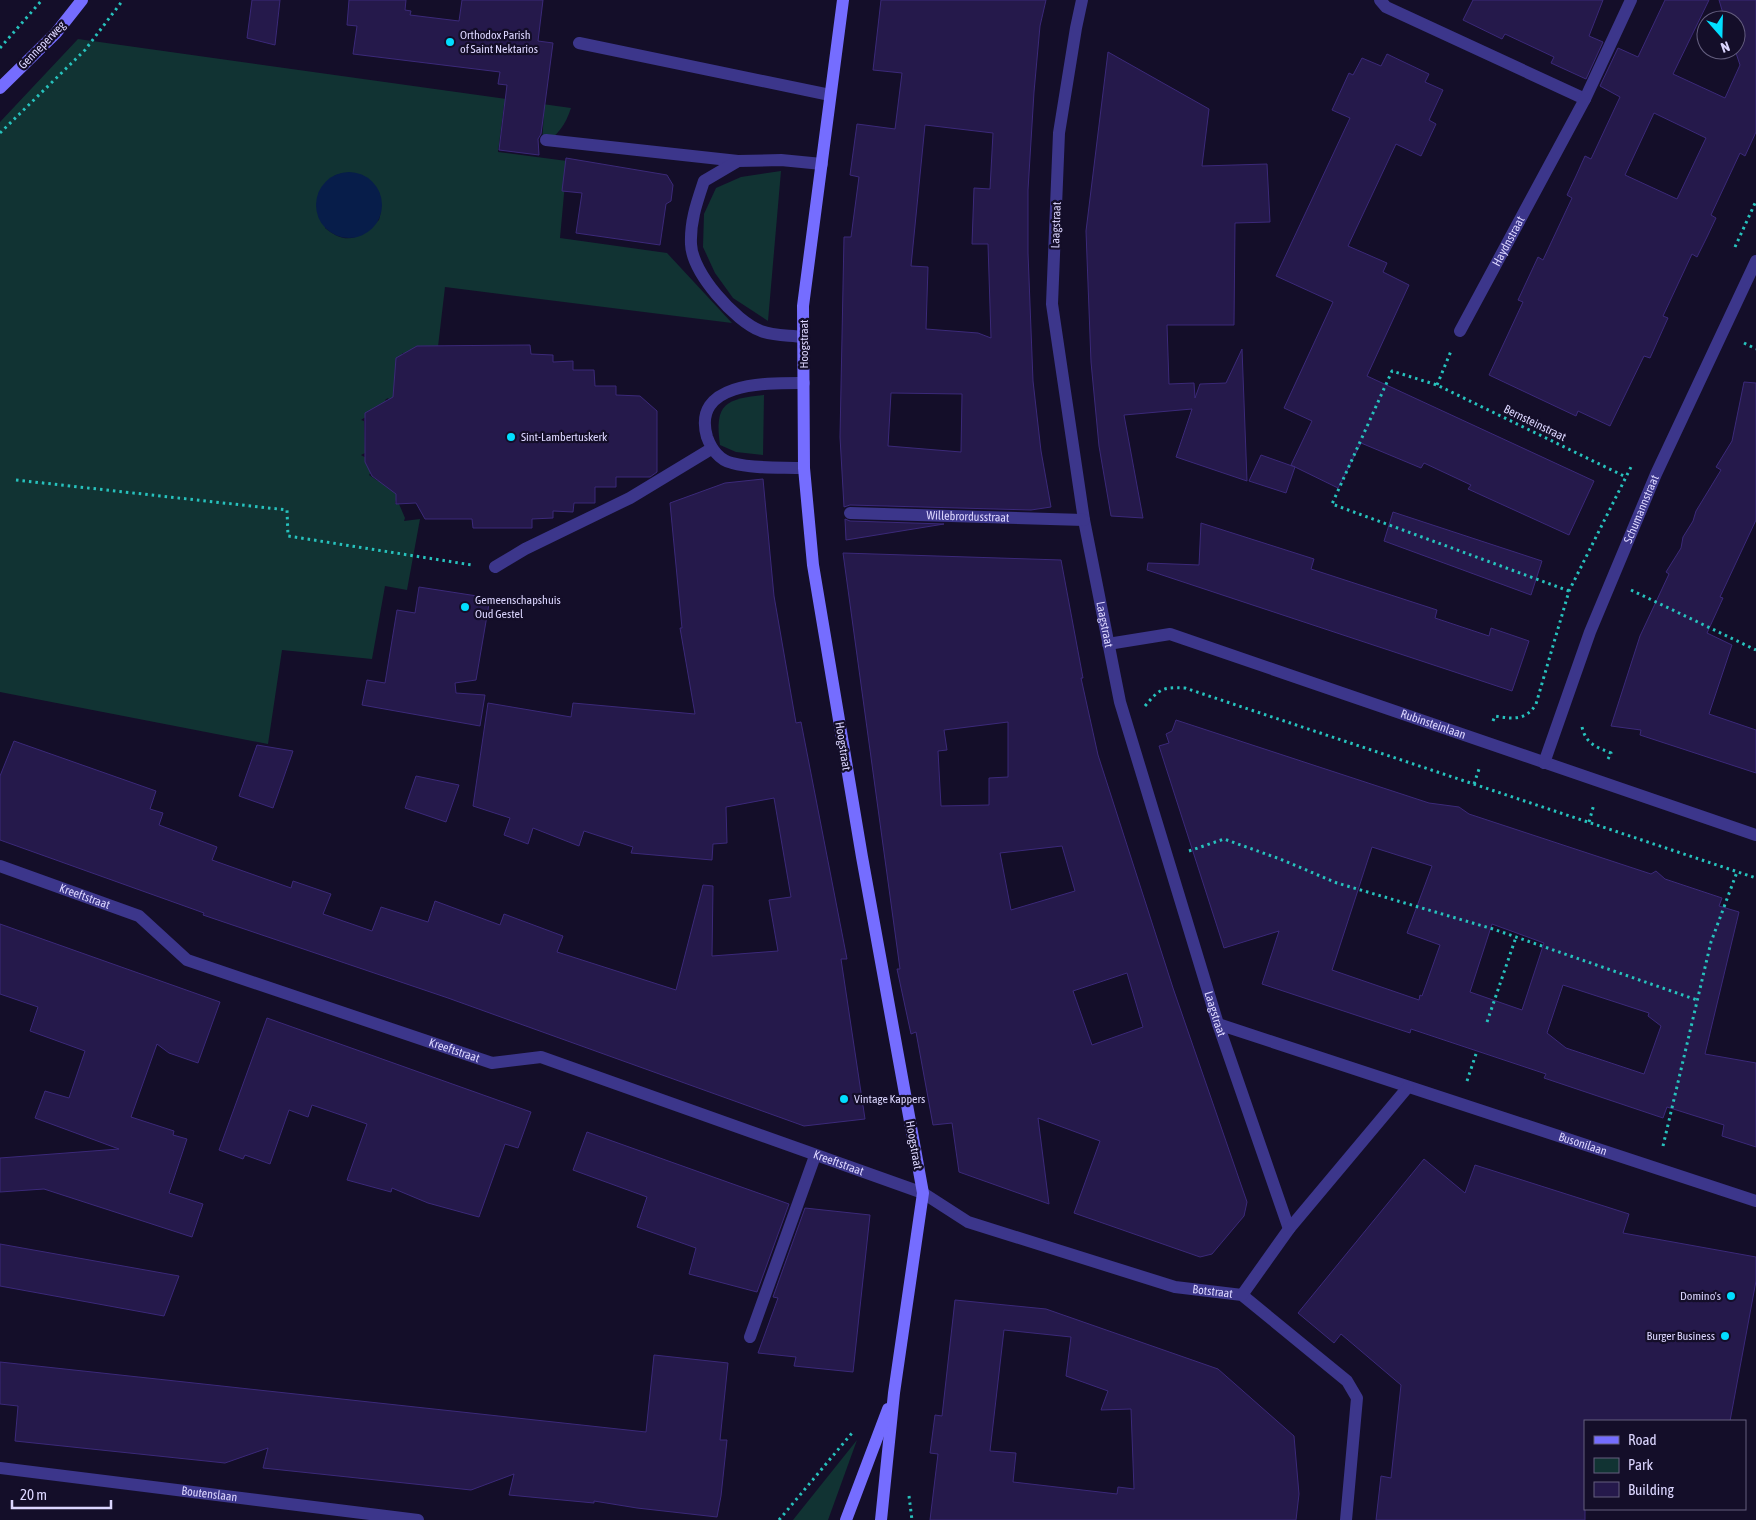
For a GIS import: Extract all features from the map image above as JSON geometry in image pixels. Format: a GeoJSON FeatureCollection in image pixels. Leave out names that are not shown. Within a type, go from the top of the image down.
{"type":"FeatureCollection","features":[{"type":"Feature","properties":{"kind":"street","name":"Genneperweg"},"geometry":{"type":"LineString","coordinates":[[0,88],[56,33],[82,0]]}},
{"type":"Feature","properties":{"kind":"street","name":"Hoogstraat"},"geometry":{"type":"LineString","coordinates":[[843,0],[803,306],[804,468],[813,565],[862,856],[923,1193],[894,1393],[881,1520]]}},
{"type":"Feature","properties":{"kind":"street","name":"Laagstraat"},"geometry":{"type":"LineString","coordinates":[[1082,0],[1059,133],[1052,304],[1084,520],[1120,702],[1218,1024],[1289,1229]]}},
{"type":"Feature","properties":{"kind":"street"},"geometry":{"type":"LineString","coordinates":[[1380,0],[1386,7],[1585,99]]}},
{"type":"Feature","properties":{"kind":"street","name":"Haydnstraat"},"geometry":{"type":"LineString","coordinates":[[1460,331],[1585,99],[1632,0]]}},
{"type":"Feature","properties":{"kind":"street"},"geometry":{"type":"LineString","coordinates":[[578,43],[830,95]]}},
{"type":"Feature","properties":{"kind":"street"},"geometry":{"type":"LineString","coordinates":[[546,140],[738,161],[781,160],[822,164]]}},
{"type":"Feature","properties":{"kind":"street"},"geometry":{"type":"LineString","coordinates":[[738,161],[704,181],[692,215],[691,246],[701,275],[725,305],[761,331],[803,337]]}},
{"type":"Feature","properties":{"kind":"street","name":"Schumannstraat"},"geometry":{"type":"LineString","coordinates":[[1544,763],[1590,632],[1656,474],[1756,261]]}},
{"type":"Feature","properties":{"kind":"street"},"geometry":{"type":"LineString","coordinates":[[804,383],[760,383],[733,389],[711,403],[703,424],[711,449],[730,463],[804,468]]}},
{"type":"Feature","properties":{"kind":"street"},"geometry":{"type":"LineString","coordinates":[[495,567],[525,549],[630,498],[711,449]]}},
{"type":"Feature","properties":{"kind":"street","name":"Willebrordusstraat"},"geometry":{"type":"LineString","coordinates":[[850,513],[1084,520]]}},
{"type":"Feature","properties":{"kind":"street","name":"Rubinsteinlaan"},"geometry":{"type":"LineString","coordinates":[[1108,644],[1170,634],[1756,835]]}},
{"type":"Feature","properties":{"kind":"street","name":"Kreeftstraat"},"geometry":{"type":"LineString","coordinates":[[0,866],[139,916],[187,960],[492,1062],[541,1057],[923,1193]]}},
{"type":"Feature","properties":{"kind":"street","name":"Busonilaan"},"geometry":{"type":"LineString","coordinates":[[1218,1024],[1756,1201]]}},
{"type":"Feature","properties":{"kind":"street"},"geometry":{"type":"LineString","coordinates":[[1242,1295],[1289,1229],[1408,1087]]}},
{"type":"Feature","properties":{"kind":"street"},"geometry":{"type":"LineString","coordinates":[[750,1337],[815,1156]]}},
{"type":"Feature","properties":{"kind":"street","name":"Botstraat"},"geometry":{"type":"LineString","coordinates":[[923,1193],[968,1222],[1176,1287],[1242,1295],[1347,1381],[1357,1398],[1346,1520]]}},
{"type":"Feature","properties":{"kind":"street","name":"Hoogstraat"},"geometry":{"type":"LineString","coordinates":[[846,1520],[894,1393]]}},
{"type":"Feature","properties":{"kind":"street","name":"Boutenslaan"},"geometry":{"type":"LineString","coordinates":[[0,1468],[418,1520]]}},
{"type":"Feature","properties":{"kind":"path"},"geometry":{"type":"LineString","coordinates":[[0,48],[42,0]]}},
{"type":"Feature","properties":{"kind":"path"},"geometry":{"type":"LineString","coordinates":[[0,133],[85,50],[123,0]]}},
{"type":"Feature","properties":{"kind":"path"},"geometry":{"type":"LineString","coordinates":[[1732,254],[1756,202]]}},
{"type":"Feature","properties":{"kind":"path"},"geometry":{"type":"LineString","coordinates":[[1437,385],[1460,331]]}},
{"type":"Feature","properties":{"kind":"path"},"geometry":{"type":"LineString","coordinates":[[1744,344],[1756,349]]}},
{"type":"Feature","properties":{"kind":"path","name":"Bernsteinstraat"},"geometry":{"type":"LineString","coordinates":[[1569,591],[1332,504],[1392,371],[1437,385],[1626,476]]}},
{"type":"Feature","properties":{"kind":"path"},"geometry":{"type":"LineString","coordinates":[[1474,784],[1495,716],[1513,719],[1531,712],[1536,704],[1569,591],[1634,460]]}},
{"type":"Feature","properties":{"kind":"path"},"geometry":{"type":"LineString","coordinates":[[16,480],[287,510],[288,536],[433,560],[495,567]]}},
{"type":"Feature","properties":{"kind":"path"},"geometry":{"type":"LineString","coordinates":[[1627,598],[1630,590],[1756,650]]}},
{"type":"Feature","properties":{"kind":"path"},"geometry":{"type":"LineString","coordinates":[[1144,715],[1145,706],[1155,694],[1165,687],[1185,688],[1756,878]]}},
{"type":"Feature","properties":{"kind":"path"},"geometry":{"type":"LineString","coordinates":[[1581,721],[1584,736],[1592,746],[1611,752],[1589,822]]}},
{"type":"Feature","properties":{"kind":"path"},"geometry":{"type":"LineString","coordinates":[[1185,853],[1224,839],[1280,859],[1337,883],[1516,936],[1697,1000]]}},
{"type":"Feature","properties":{"kind":"path"},"geometry":{"type":"LineString","coordinates":[[1662,1146],[1711,942],[1738,872]]}},
{"type":"Feature","properties":{"kind":"path"},"geometry":{"type":"LineString","coordinates":[[1487,1022],[1516,936]]}},
{"type":"Feature","properties":{"kind":"path"},"geometry":{"type":"LineString","coordinates":[[1466,1082],[1477,1051]]}},
{"type":"Feature","properties":{"kind":"path"},"geometry":{"type":"LineString","coordinates":[[779,1520],[843,1442],[856,1430]]}},
{"type":"Feature","properties":{"kind":"green space"},"geometry":{"type":"Polygon","coordinates":[[[78,39],[571,108],[560,130],[542,145],[544,111],[504,105],[498,152],[567,161],[560,238],[667,253],[732,323],[445,287],[437,355],[402,353],[404,357],[395,374],[405,389],[391,402],[388,398],[385,400],[387,403],[361,420],[364,421],[365,453],[361,455],[377,464],[369,475],[378,481],[385,469],[399,500],[396,500],[395,503],[399,504],[405,518],[404,521],[420,519],[407,590],[385,586],[372,659],[282,650],[268,744],[0,692],[0,122],[78,39]],[[343,173],[334,176],[325,228],[333,234],[347,238],[353,238],[372,226],[379,220],[381,210],[379,193],[375,186],[362,176],[343,173]]]}},
{"type":"Feature","properties":{"kind":"green space"},"geometry":{"type":"Polygon","coordinates":[[[781,171],[768,321],[733,298],[715,273],[703,247],[704,214],[716,188],[741,177],[781,171]]]}},
{"type":"Feature","properties":{"kind":"green space"},"geometry":{"type":"Polygon","coordinates":[[[764,395],[763,455],[736,452],[720,445],[719,420],[721,412],[726,406],[740,399],[764,395]]]}},
{"type":"Feature","properties":{"kind":"green space"},"geometry":{"type":"Polygon","coordinates":[[[857,1440],[828,1520],[793,1520],[857,1440]]]}},
{"type":"Feature","properties":{"kind":"water"},"geometry":{"type":"Polygon","coordinates":[[[349,172],[362,175],[372,182],[379,192],[382,205],[379,218],[372,228],[362,235],[349,238],[336,235],[326,228],[319,218],[316,205],[319,192],[326,182],[336,175],[349,172]]]}},
{"type":"Feature","properties":{"kind":"building"},"geometry":{"type":"Polygon","coordinates":[[[252,0],[280,0],[275,45],[247,38],[252,0]]]}},
{"type":"Feature","properties":{"kind":"building","name":"Orthodox Parish of Saint Nektarios"},"geometry":{"type":"Polygon","coordinates":[[[349,0],[406,0],[405,10],[411,11],[410,15],[459,21],[462,0],[543,0],[538,41],[553,43],[541,134],[538,139],[539,155],[499,150],[507,85],[498,84],[500,72],[353,54],[357,26],[347,25],[349,0]]]}},
{"type":"Feature","properties":{"kind":"building"},"geometry":{"type":"Polygon","coordinates":[[[881,0],[1046,0],[1040,26],[1034,92],[1028,190],[1028,253],[1033,381],[1041,451],[1051,507],[1031,510],[850,505],[844,507],[840,437],[844,237],[851,237],[859,177],[850,175],[857,124],[895,129],[902,73],[873,70],[881,0]],[[925,125],[911,266],[928,267],[926,329],[978,333],[991,338],[988,244],[972,244],[974,188],[990,189],[993,133],[925,125]],[[891,393],[888,446],[961,452],[962,394],[891,393]]]}},
{"type":"Feature","properties":{"kind":"building"},"geometry":{"type":"Polygon","coordinates":[[[1473,0],[1603,0],[1589,36],[1603,42],[1586,79],[1551,63],[1554,57],[1505,34],[1502,39],[1463,20],[1473,0]]]}},
{"type":"Feature","properties":{"kind":"building"},"geometry":{"type":"Polygon","coordinates":[[[1665,0],[1709,0],[1704,10],[1696,10],[1696,27],[1673,74],[1725,98],[1740,65],[1738,60],[1746,60],[1746,10],[1722,10],[1719,0],[1756,0],[1756,132],[1745,156],[1740,153],[1711,215],[1716,218],[1697,257],[1692,254],[1663,316],[1668,318],[1650,358],[1644,356],[1610,426],[1578,411],[1576,416],[1489,375],[1523,302],[1518,300],[1538,257],[1543,260],[1572,198],[1567,195],[1585,156],[1591,159],[1620,97],[1600,86],[1618,48],[1638,57],[1665,0]],[[1654,113],[1625,175],[1677,199],[1706,138],[1654,113]]]}},
{"type":"Feature","properties":{"kind":"building"},"geometry":{"type":"Polygon","coordinates":[[[1108,52],[1209,109],[1202,166],[1267,164],[1270,222],[1235,223],[1234,325],[1167,325],[1169,384],[1194,383],[1195,398],[1200,384],[1226,383],[1242,349],[1247,481],[1176,457],[1192,409],[1124,415],[1143,518],[1111,516],[1099,446],[1091,362],[1086,231],[1108,52]]]}},
{"type":"Feature","properties":{"kind":"building"},"geometry":{"type":"Polygon","coordinates":[[[1387,54],[1429,74],[1425,82],[1443,90],[1429,120],[1436,124],[1421,156],[1396,144],[1348,246],[1387,263],[1383,272],[1409,285],[1367,376],[1594,481],[1569,535],[1468,489],[1471,485],[1424,463],[1421,468],[1361,443],[1338,488],[1291,465],[1312,421],[1284,408],[1333,302],[1276,276],[1350,118],[1332,110],[1349,73],[1353,75],[1362,58],[1381,66],[1387,54]]]}},
{"type":"Feature","properties":{"kind":"building"},"geometry":{"type":"Polygon","coordinates":[[[566,158],[667,175],[673,185],[671,201],[666,204],[660,245],[576,233],[582,193],[562,191],[566,158]]]}},
{"type":"Feature","properties":{"kind":"building","name":"Sint-Lambertuskerk"},"geometry":{"type":"Polygon","coordinates":[[[530,345],[531,354],[553,355],[553,362],[573,361],[573,370],[594,370],[595,386],[616,386],[616,395],[640,396],[657,411],[657,472],[650,477],[616,477],[616,487],[595,487],[595,503],[574,503],[573,512],[553,511],[553,518],[532,519],[532,528],[473,528],[472,519],[425,519],[416,503],[396,504],[396,494],[372,476],[365,462],[365,413],[393,397],[396,358],[417,346],[530,345]]]}},
{"type":"Feature","properties":{"kind":"building"},"geometry":{"type":"Polygon","coordinates":[[[1744,382],[1756,383],[1756,520],[1720,597],[1723,598],[1707,633],[1732,645],[1709,714],[1756,730],[1756,773],[1640,735],[1641,730],[1611,726],[1640,636],[1669,574],[1666,572],[1681,548],[1683,537],[1693,521],[1696,511],[1721,470],[1716,467],[1732,441],[1744,382]]]}},
{"type":"Feature","properties":{"kind":"building"},"geometry":{"type":"Polygon","coordinates":[[[1261,455],[1295,467],[1286,493],[1249,481],[1261,455]]]}},
{"type":"Feature","properties":{"kind":"building"},"geometry":{"type":"Polygon","coordinates":[[[763,479],[774,596],[796,723],[801,722],[847,959],[841,959],[865,1119],[804,1126],[448,998],[203,915],[204,913],[0,840],[0,776],[14,741],[156,791],[150,809],[163,813],[159,825],[217,847],[212,860],[291,888],[293,881],[331,894],[323,914],[372,931],[381,907],[428,922],[435,901],[500,925],[504,914],[563,936],[557,952],[676,990],[703,885],[713,886],[712,956],[778,951],[769,900],[791,897],[774,798],[726,807],[727,843],[713,844],[712,860],[631,853],[633,847],[584,831],[579,846],[533,828],[528,844],[504,835],[510,818],[473,806],[488,703],[571,717],[573,703],[695,714],[680,628],[682,628],[670,503],[725,483],[763,479]]]}},
{"type":"Feature","properties":{"kind":"building"},"geometry":{"type":"Polygon","coordinates":[[[1393,512],[1542,561],[1531,595],[1384,541],[1393,512]]]}},
{"type":"Feature","properties":{"kind":"building"},"geometry":{"type":"Polygon","coordinates":[[[845,519],[850,521],[944,524],[846,540],[845,519]]]}},
{"type":"Feature","properties":{"kind":"building"},"geometry":{"type":"Polygon","coordinates":[[[1201,523],[1314,559],[1311,569],[1437,610],[1435,618],[1489,636],[1491,628],[1529,641],[1512,691],[1147,570],[1148,563],[1199,565],[1201,523]]]}},
{"type":"Feature","properties":{"kind":"building"},"geometry":{"type":"Polygon","coordinates":[[[843,553],[1061,560],[1083,678],[1081,678],[1098,755],[1173,988],[1247,1202],[1244,1216],[1212,1254],[1200,1257],[1074,1213],[1100,1141],[1038,1118],[1049,1204],[959,1172],[952,1123],[933,1125],[916,1032],[911,1034],[897,969],[900,969],[843,553]],[[1008,722],[944,730],[947,750],[938,751],[941,806],[989,805],[989,778],[1008,777],[1008,722]],[[1062,846],[1000,853],[1011,910],[1075,891],[1062,846]],[[1127,973],[1073,991],[1092,1045],[1143,1027],[1127,973]]]}},
{"type":"Feature","properties":{"kind":"building"},"geometry":{"type":"Polygon","coordinates":[[[419,587],[490,598],[476,680],[455,683],[456,693],[485,695],[480,726],[362,705],[367,680],[385,683],[397,610],[415,613],[419,587]]]}},
{"type":"Feature","properties":{"kind":"building"},"geometry":{"type":"Polygon","coordinates":[[[1176,720],[1429,803],[1459,807],[1469,814],[1651,874],[1656,871],[1665,879],[1722,898],[1719,906],[1739,912],[1705,1054],[1756,1063],[1756,1147],[1722,1136],[1724,1125],[1667,1107],[1663,1118],[1544,1078],[1546,1074],[1411,1029],[1410,1033],[1262,984],[1279,931],[1224,948],[1159,746],[1169,743],[1166,734],[1172,731],[1176,720]],[[1372,847],[1332,970],[1419,1000],[1440,945],[1407,933],[1432,866],[1372,847]],[[1492,924],[1470,992],[1522,1010],[1544,943],[1492,924]],[[1563,985],[1547,1033],[1566,1048],[1644,1074],[1661,1026],[1648,1016],[1649,1013],[1563,985]]]}},
{"type":"Feature","properties":{"kind":"building"},"geometry":{"type":"Polygon","coordinates":[[[257,745],[293,751],[273,808],[239,796],[257,745]]]}},
{"type":"Feature","properties":{"kind":"building"},"geometry":{"type":"Polygon","coordinates":[[[416,776],[459,785],[446,822],[405,808],[416,776]]]}},
{"type":"Feature","properties":{"kind":"building"},"geometry":{"type":"Polygon","coordinates":[[[0,924],[220,1002],[198,1063],[169,1053],[157,1044],[131,1117],[174,1131],[173,1135],[187,1139],[169,1193],[203,1204],[192,1237],[44,1189],[0,1192],[0,1158],[119,1149],[35,1118],[45,1091],[69,1098],[85,1051],[30,1031],[38,1007],[0,994],[0,924]]]}},
{"type":"Feature","properties":{"kind":"building"},"geometry":{"type":"Polygon","coordinates":[[[267,1018],[531,1112],[518,1148],[505,1144],[479,1217],[428,1203],[392,1188],[391,1192],[347,1180],[367,1124],[312,1105],[308,1117],[289,1110],[270,1164],[245,1155],[243,1159],[219,1150],[267,1018]]]}},
{"type":"Feature","properties":{"kind":"building"},"geometry":{"type":"Polygon","coordinates":[[[587,1132],[789,1204],[757,1292],[689,1274],[696,1248],[637,1227],[647,1197],[573,1170],[587,1132]]]}},
{"type":"Feature","properties":{"kind":"building"},"geometry":{"type":"Polygon","coordinates":[[[1424,1159],[1465,1193],[1475,1165],[1629,1214],[1623,1233],[1756,1257],[1756,1281],[1730,1420],[1584,1420],[1585,1520],[1376,1520],[1381,1476],[1391,1478],[1401,1385],[1341,1334],[1334,1343],[1298,1313],[1424,1159]]]}},
{"type":"Feature","properties":{"kind":"building"},"geometry":{"type":"Polygon","coordinates":[[[805,1208],[870,1215],[853,1372],[794,1366],[796,1357],[758,1353],[778,1298],[773,1297],[805,1208]]]}},
{"type":"Feature","properties":{"kind":"building"},"geometry":{"type":"Polygon","coordinates":[[[0,1244],[179,1276],[164,1316],[0,1286],[0,1244]]]}},
{"type":"Feature","properties":{"kind":"building"},"geometry":{"type":"Polygon","coordinates":[[[955,1300],[1046,1309],[1218,1369],[1294,1436],[1299,1494],[1296,1520],[930,1520],[938,1454],[930,1453],[935,1415],[942,1416],[955,1300]],[[1004,1330],[990,1451],[1016,1453],[1013,1482],[1117,1494],[1118,1487],[1134,1489],[1131,1409],[1101,1410],[1108,1391],[1066,1376],[1071,1337],[1004,1330]]]}},
{"type":"Feature","properties":{"kind":"building"},"geometry":{"type":"Polygon","coordinates":[[[654,1355],[728,1363],[720,1440],[727,1440],[717,1517],[594,1501],[594,1503],[509,1495],[514,1474],[471,1490],[263,1468],[268,1448],[225,1463],[15,1441],[18,1406],[0,1404],[0,1362],[646,1432],[654,1355]]]}},
{"type":"Feature","properties":{"kind":"place","name":"Orthodox Parish of Saint Nektarios"},"geometry":{"type":"Point","coordinates":[450,42]}},
{"type":"Feature","properties":{"kind":"place","name":"Sint-Lambertuskerk"},"geometry":{"type":"Point","coordinates":[511,437]}},
{"type":"Feature","properties":{"kind":"place","name":"Gemeenschapshuis Oud Gestel"},"geometry":{"type":"Point","coordinates":[465,607]}},
{"type":"Feature","properties":{"kind":"place","name":"Vintage Kappers"},"geometry":{"type":"Point","coordinates":[844,1099]}},
{"type":"Feature","properties":{"kind":"place","name":"Domino's"},"geometry":{"type":"Point","coordinates":[1731,1296]}},
{"type":"Feature","properties":{"kind":"place","name":"Burger Business"},"geometry":{"type":"Point","coordinates":[1725,1336]}}]}
